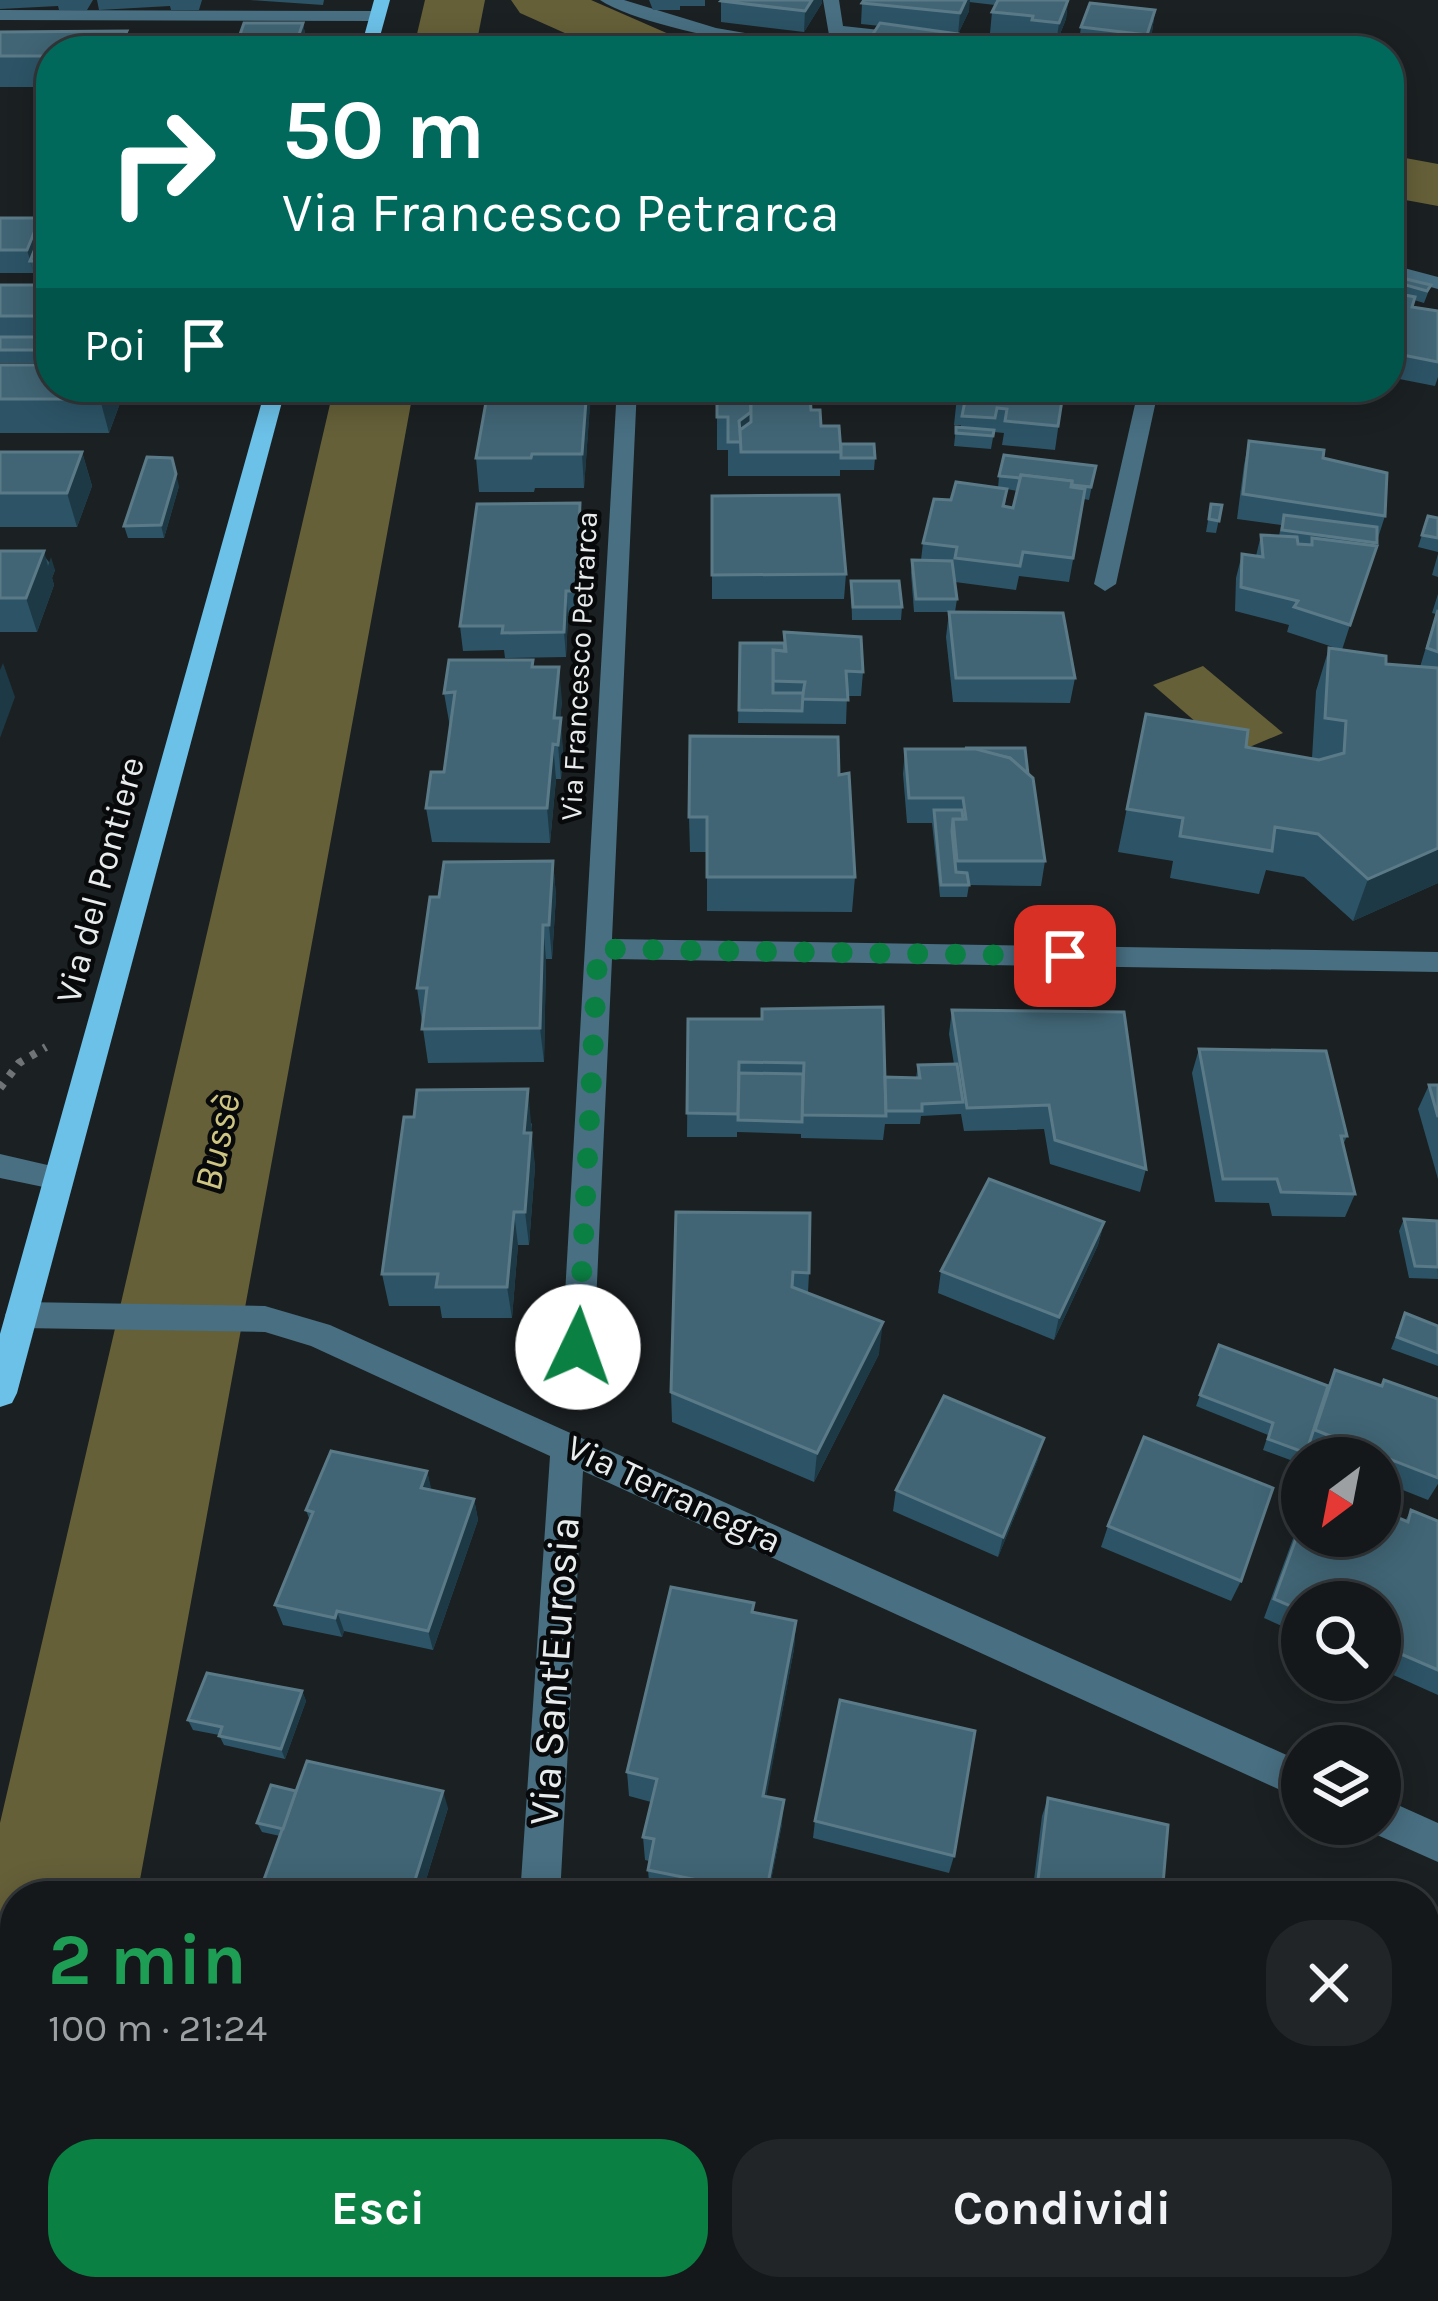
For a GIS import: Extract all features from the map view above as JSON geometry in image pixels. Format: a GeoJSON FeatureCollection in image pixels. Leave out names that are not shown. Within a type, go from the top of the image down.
{"type":"FeatureCollection","features":[{"type":"Feature","properties":{"kind":"main road","name":"Via del Pontiere"},"geometry":{"type":"LineString","coordinates":[[0,1393],[272,402]]}},
{"type":"Feature","properties":{"kind":"street"},"geometry":{"type":"LineString","coordinates":[[608,0],[737,36]]}},
{"type":"Feature","properties":{"kind":"street"},"geometry":{"type":"LineString","coordinates":[[831,0],[837,36]]}},
{"type":"Feature","properties":{"kind":"street"},"geometry":{"type":"LineString","coordinates":[[0,15],[380,8]]}},
{"type":"Feature","properties":{"kind":"street"},"geometry":{"type":"LineString","coordinates":[[836,30],[891,36]]}},
{"type":"Feature","properties":{"kind":"street"},"geometry":{"type":"LineString","coordinates":[[1404,274],[1438,283]]}},
{"type":"Feature","properties":{"kind":"street","name":"Via Francesco Petrarca"},"geometry":{"type":"LineString","coordinates":[[578,1347],[626,402]]}},
{"type":"Feature","properties":{"kind":"street"},"geometry":{"type":"LineString","coordinates":[[1105,584],[1146,402]]}},
{"type":"Feature","properties":{"kind":"street"},"geometry":{"type":"LineString","coordinates":[[598,949],[1438,962]]}},
{"type":"Feature","properties":{"kind":"street"},"geometry":{"type":"LineString","coordinates":[[0,1166],[58,1178]]}},
{"type":"Feature","properties":{"kind":"street","name":"Via Terranegra"},"geometry":{"type":"LineString","coordinates":[[21,1316],[265,1319],[350,1348],[1281,1770]]}},
{"type":"Feature","properties":{"kind":"street","name":"Via Sant'Eurosia"},"geometry":{"type":"LineString","coordinates":[[541,1881],[568,1445]]}},
{"type":"Feature","properties":{"kind":"street"},"geometry":{"type":"LineString","coordinates":[[1401,1826],[1438,1843]]}},
{"type":"Feature","properties":{"kind":"path"},"geometry":{"type":"LineString","coordinates":[[0,1088],[5,1076]]}},
{"type":"Feature","properties":{"kind":"shaded area"},"geometry":{"type":"Polygon","coordinates":[[[1203,666],[1283,733],[1233,754],[1153,685],[1203,666]]]}},
{"type":"Feature","properties":{"kind":"building"},"geometry":{"type":"Polygon","coordinates":[[[722,0],[812,0],[805,11],[722,0]]]}},
{"type":"Feature","properties":{"kind":"building"},"geometry":{"type":"Polygon","coordinates":[[[966,0],[960,13],[862,3],[966,0]]]}},
{"type":"Feature","properties":{"kind":"building"},"geometry":{"type":"Polygon","coordinates":[[[998,0],[1068,0],[1059,23],[992,12],[998,0]]]}},
{"type":"Feature","properties":{"kind":"building"},"geometry":{"type":"Polygon","coordinates":[[[1090,3],[1155,10],[1147,35],[1081,27],[1090,3]]]}},
{"type":"Feature","properties":{"kind":"building"},"geometry":{"type":"Polygon","coordinates":[[[244,23],[303,23],[298,36],[239,36],[244,23]]]}},
{"type":"Feature","properties":{"kind":"building"},"geometry":{"type":"Polygon","coordinates":[[[880,23],[958,34],[957,36],[872,36],[880,23]]]}},
{"type":"Feature","properties":{"kind":"building"},"geometry":{"type":"Polygon","coordinates":[[[127,31],[125,36],[36,36],[36,56],[0,56],[0,32],[127,31]]]}},
{"type":"Feature","properties":{"kind":"building"},"geometry":{"type":"Polygon","coordinates":[[[0,218],[36,218],[27,250],[0,250],[0,218]]]}},
{"type":"Feature","properties":{"kind":"building"},"geometry":{"type":"Polygon","coordinates":[[[1406,279],[1431,285],[1427,291],[1406,279]]]}},
{"type":"Feature","properties":{"kind":"building"},"geometry":{"type":"Polygon","coordinates":[[[0,285],[36,285],[36,316],[0,316],[0,285]]]}},
{"type":"Feature","properties":{"kind":"building"},"geometry":{"type":"Polygon","coordinates":[[[1404,295],[1415,297],[1412,307],[1438,311],[1438,362],[1404,355],[1404,295]]]}},
{"type":"Feature","properties":{"kind":"building"},"geometry":{"type":"Polygon","coordinates":[[[0,337],[36,337],[36,350],[0,350],[0,337]]]}},
{"type":"Feature","properties":{"kind":"building"},"geometry":{"type":"Polygon","coordinates":[[[0,365],[36,365],[36,399],[0,399],[0,365]]]}},
{"type":"Feature","properties":{"kind":"building"},"geometry":{"type":"Polygon","coordinates":[[[486,402],[586,402],[582,454],[476,458],[486,402]]]}},
{"type":"Feature","properties":{"kind":"building"},"geometry":{"type":"Polygon","coordinates":[[[717,402],[750,402],[751,412],[739,421],[741,442],[728,442],[728,417],[717,417],[717,402]]]}},
{"type":"Feature","properties":{"kind":"building"},"geometry":{"type":"Polygon","coordinates":[[[810,402],[811,410],[820,410],[821,426],[839,426],[841,452],[741,452],[740,430],[751,422],[751,403],[810,402]]]}},
{"type":"Feature","properties":{"kind":"building"},"geometry":{"type":"Polygon","coordinates":[[[965,402],[1062,402],[1058,426],[1005,421],[1007,409],[997,408],[995,418],[962,416],[965,402]]]}},
{"type":"Feature","properties":{"kind":"building"},"geometry":{"type":"Polygon","coordinates":[[[956,427],[994,430],[993,436],[956,433],[956,427]]]}},
{"type":"Feature","properties":{"kind":"building"},"geometry":{"type":"Polygon","coordinates":[[[1249,441],[1324,450],[1323,458],[1387,473],[1385,516],[1243,494],[1249,441]]]}},
{"type":"Feature","properties":{"kind":"building"},"geometry":{"type":"Polygon","coordinates":[[[841,444],[874,444],[875,458],[841,458],[841,444]]]}},
{"type":"Feature","properties":{"kind":"building"},"geometry":{"type":"Polygon","coordinates":[[[0,452],[82,452],[67,493],[0,493],[0,452]]]}},
{"type":"Feature","properties":{"kind":"building"},"geometry":{"type":"Polygon","coordinates":[[[1004,455],[1096,466],[1091,487],[1072,485],[1072,481],[999,476],[1004,455]]]}},
{"type":"Feature","properties":{"kind":"building"},"geometry":{"type":"Polygon","coordinates":[[[147,457],[172,458],[176,474],[161,525],[124,526],[147,457]]]}},
{"type":"Feature","properties":{"kind":"building"},"geometry":{"type":"Polygon","coordinates":[[[1021,475],[1072,481],[1071,487],[1085,489],[1073,558],[1023,552],[1020,566],[955,558],[957,547],[923,543],[934,499],[951,500],[956,482],[1007,489],[1003,506],[1013,508],[1021,475]]]}},
{"type":"Feature","properties":{"kind":"building"},"geometry":{"type":"Polygon","coordinates":[[[839,495],[846,574],[712,575],[712,496],[839,495]]]}},
{"type":"Feature","properties":{"kind":"building"},"geometry":{"type":"Polygon","coordinates":[[[580,503],[578,557],[586,557],[585,591],[566,591],[564,632],[502,633],[503,626],[460,626],[477,504],[580,503]]]}},
{"type":"Feature","properties":{"kind":"building"},"geometry":{"type":"Polygon","coordinates":[[[1211,504],[1222,505],[1219,521],[1209,519],[1211,504]]]}},
{"type":"Feature","properties":{"kind":"building"},"geometry":{"type":"Polygon","coordinates":[[[1284,515],[1377,527],[1377,543],[1282,530],[1284,515]]]}},
{"type":"Feature","properties":{"kind":"building"},"geometry":{"type":"Polygon","coordinates":[[[1428,516],[1438,518],[1438,538],[1422,535],[1428,516]]]}},
{"type":"Feature","properties":{"kind":"building"},"geometry":{"type":"Polygon","coordinates":[[[1261,535],[1297,537],[1298,544],[1312,545],[1312,538],[1377,546],[1350,625],[1294,607],[1298,601],[1241,587],[1242,554],[1263,557],[1261,535]]]}},
{"type":"Feature","properties":{"kind":"building"},"geometry":{"type":"Polygon","coordinates":[[[0,551],[44,551],[26,598],[0,598],[0,551]]]}},
{"type":"Feature","properties":{"kind":"building"},"geometry":{"type":"Polygon","coordinates":[[[912,560],[952,561],[957,599],[916,599],[912,560]]]}},
{"type":"Feature","properties":{"kind":"building"},"geometry":{"type":"Polygon","coordinates":[[[851,581],[899,581],[902,607],[853,607],[851,581]]]}},
{"type":"Feature","properties":{"kind":"building"},"geometry":{"type":"Polygon","coordinates":[[[1438,610],[1438,652],[1427,648],[1438,610]]]}},
{"type":"Feature","properties":{"kind":"building"},"geometry":{"type":"Polygon","coordinates":[[[949,612],[1063,613],[1075,678],[956,678],[949,612]]]}},
{"type":"Feature","properties":{"kind":"building"},"geometry":{"type":"Polygon","coordinates":[[[784,632],[861,637],[863,672],[846,671],[848,700],[802,699],[805,682],[773,681],[773,650],[786,651],[784,632]]]}},
{"type":"Feature","properties":{"kind":"building"},"geometry":{"type":"Polygon","coordinates":[[[740,643],[784,643],[785,651],[773,650],[773,693],[803,693],[802,711],[739,710],[740,643]]]}},
{"type":"Feature","properties":{"kind":"building"},"geometry":{"type":"Polygon","coordinates":[[[1329,648],[1386,656],[1386,664],[1438,668],[1438,848],[1368,879],[1318,834],[1275,827],[1272,851],[1180,836],[1183,818],[1127,809],[1146,714],[1248,730],[1246,747],[1319,760],[1344,753],[1346,721],[1325,718],[1329,648]]]}},
{"type":"Feature","properties":{"kind":"building"},"geometry":{"type":"Polygon","coordinates":[[[449,660],[533,660],[532,667],[559,667],[554,718],[561,718],[558,745],[553,744],[547,808],[426,808],[431,772],[444,772],[455,692],[444,693],[449,660]]]}},
{"type":"Feature","properties":{"kind":"building"},"geometry":{"type":"Polygon","coordinates":[[[690,736],[838,737],[839,775],[849,773],[855,877],[707,877],[707,817],[689,817],[690,736]]]}},
{"type":"Feature","properties":{"kind":"building"},"geometry":{"type":"Polygon","coordinates":[[[965,748],[1025,748],[1028,774],[1010,758],[965,748]]]}},
{"type":"Feature","properties":{"kind":"building"},"geometry":{"type":"Polygon","coordinates":[[[905,749],[976,749],[1010,758],[1033,778],[1045,861],[957,861],[953,819],[966,819],[963,798],[909,798],[905,749]]]}},
{"type":"Feature","properties":{"kind":"building"},"geometry":{"type":"Polygon","coordinates":[[[934,810],[962,810],[963,819],[953,819],[952,831],[956,872],[967,873],[969,885],[941,885],[934,810]]]}},
{"type":"Feature","properties":{"kind":"building"},"geometry":{"type":"Polygon","coordinates":[[[553,861],[549,925],[543,925],[540,1028],[422,1029],[427,988],[417,988],[430,897],[439,897],[444,862],[553,861]]]}},
{"type":"Feature","properties":{"kind":"building"},"geometry":{"type":"Polygon","coordinates":[[[883,1007],[886,1116],[802,1115],[804,1063],[739,1062],[738,1114],[687,1113],[688,1019],[762,1019],[762,1009],[883,1007]]]}},
{"type":"Feature","properties":{"kind":"building"},"geometry":{"type":"Polygon","coordinates":[[[952,1010],[1124,1012],[1146,1169],[1055,1140],[1049,1105],[967,1108],[952,1010]]]}},
{"type":"Feature","properties":{"kind":"building"},"geometry":{"type":"Polygon","coordinates":[[[1199,1049],[1326,1051],[1347,1136],[1341,1136],[1355,1194],[1281,1192],[1277,1179],[1223,1179],[1199,1049]]]}},
{"type":"Feature","properties":{"kind":"building"},"geometry":{"type":"Polygon","coordinates":[[[957,1064],[963,1102],[922,1104],[922,1111],[886,1111],[885,1077],[920,1078],[918,1065],[957,1064]]]}},
{"type":"Feature","properties":{"kind":"building"},"geometry":{"type":"Polygon","coordinates":[[[739,1073],[803,1074],[802,1122],[738,1120],[739,1073]]]}},
{"type":"Feature","properties":{"kind":"building"},"geometry":{"type":"Polygon","coordinates":[[[1429,1085],[1438,1085],[1438,1117],[1429,1085]]]}},
{"type":"Feature","properties":{"kind":"building"},"geometry":{"type":"Polygon","coordinates":[[[528,1089],[524,1133],[531,1133],[525,1212],[514,1212],[507,1287],[436,1287],[438,1274],[382,1274],[404,1117],[414,1117],[417,1090],[528,1089]]]}},
{"type":"Feature","properties":{"kind":"building"},"geometry":{"type":"Polygon","coordinates":[[[989,1179],[1104,1222],[1059,1317],[941,1271],[989,1179]]]}},
{"type":"Feature","properties":{"kind":"building"},"geometry":{"type":"Polygon","coordinates":[[[676,1212],[810,1213],[809,1273],[793,1272],[792,1287],[883,1322],[817,1453],[671,1392],[676,1212]]]}},
{"type":"Feature","properties":{"kind":"building"},"geometry":{"type":"Polygon","coordinates":[[[1404,1219],[1437,1221],[1438,1267],[1415,1266],[1404,1219]]]}},
{"type":"Feature","properties":{"kind":"building"},"geometry":{"type":"Polygon","coordinates":[[[1405,1313],[1438,1326],[1438,1353],[1397,1337],[1405,1313]]]}},
{"type":"Feature","properties":{"kind":"building"},"geometry":{"type":"Polygon","coordinates":[[[1219,1345],[1328,1386],[1311,1437],[1281,1437],[1281,1444],[1268,1439],[1273,1423],[1200,1395],[1219,1345]]]}},
{"type":"Feature","properties":{"kind":"building"},"geometry":{"type":"Polygon","coordinates":[[[1335,1370],[1382,1386],[1384,1380],[1438,1399],[1438,1478],[1401,1464],[1401,1437],[1333,1437],[1315,1430],[1335,1370]]]}},
{"type":"Feature","properties":{"kind":"building"},"geometry":{"type":"Polygon","coordinates":[[[944,1396],[1044,1438],[1003,1537],[896,1490],[944,1396]]]}},
{"type":"Feature","properties":{"kind":"building"},"geometry":{"type":"Polygon","coordinates":[[[1144,1437],[1273,1488],[1241,1581],[1108,1526],[1144,1437]]]}},
{"type":"Feature","properties":{"kind":"building"},"geometry":{"type":"Polygon","coordinates":[[[331,1451],[427,1471],[421,1488],[474,1499],[428,1631],[337,1611],[335,1618],[275,1605],[313,1512],[306,1510],[331,1451]]]}},
{"type":"Feature","properties":{"kind":"building"},"geometry":{"type":"Polygon","coordinates":[[[1411,1510],[1438,1521],[1438,1670],[1401,1654],[1401,1581],[1281,1581],[1281,1602],[1274,1599],[1289,1557],[1401,1557],[1401,1519],[1408,1522],[1411,1510]]]}},
{"type":"Feature","properties":{"kind":"building"},"geometry":{"type":"Polygon","coordinates":[[[671,1587],[754,1603],[752,1612],[796,1621],[763,1796],[784,1800],[768,1881],[702,1881],[648,1870],[654,1839],[643,1837],[657,1779],[627,1772],[671,1587]]]}},
{"type":"Feature","properties":{"kind":"building"},"geometry":{"type":"Polygon","coordinates":[[[207,1673],[302,1691],[281,1749],[219,1736],[222,1727],[188,1720],[207,1673]]]}},
{"type":"Feature","properties":{"kind":"building"},"geometry":{"type":"Polygon","coordinates":[[[840,1700],[975,1731],[954,1856],[815,1821],[840,1700]]]}},
{"type":"Feature","properties":{"kind":"building"},"geometry":{"type":"Polygon","coordinates":[[[307,1761],[443,1791],[415,1881],[263,1881],[307,1761]]]}},
{"type":"Feature","properties":{"kind":"building"},"geometry":{"type":"Polygon","coordinates":[[[271,1785],[296,1791],[283,1829],[257,1823],[271,1785]]]}},
{"type":"Feature","properties":{"kind":"building"},"geometry":{"type":"Polygon","coordinates":[[[1048,1798],[1168,1825],[1163,1881],[1038,1881],[1048,1798]]]}},
{"type":"Feature","properties":{"kind":"waterway","name":"Bussè"},"geometry":{"type":"LineString","coordinates":[[447,36],[455,0]]}},
{"type":"Feature","properties":{"kind":"waterway"},"geometry":{"type":"LineString","coordinates":[[541,0],[622,36]]}},
{"type":"Feature","properties":{"kind":"waterway"},"geometry":{"type":"LineString","coordinates":[[1404,179],[1438,185]]}},
{"type":"Feature","properties":{"kind":"waterway","name":"Bussè"},"geometry":{"type":"LineString","coordinates":[[63,1881],[371,402]]}},
{"type":"Feature","properties":{"kind":"route"},"geometry":{"type":"LineString","coordinates":[[578,1347],[598,949],[1065,956]]}}]}
